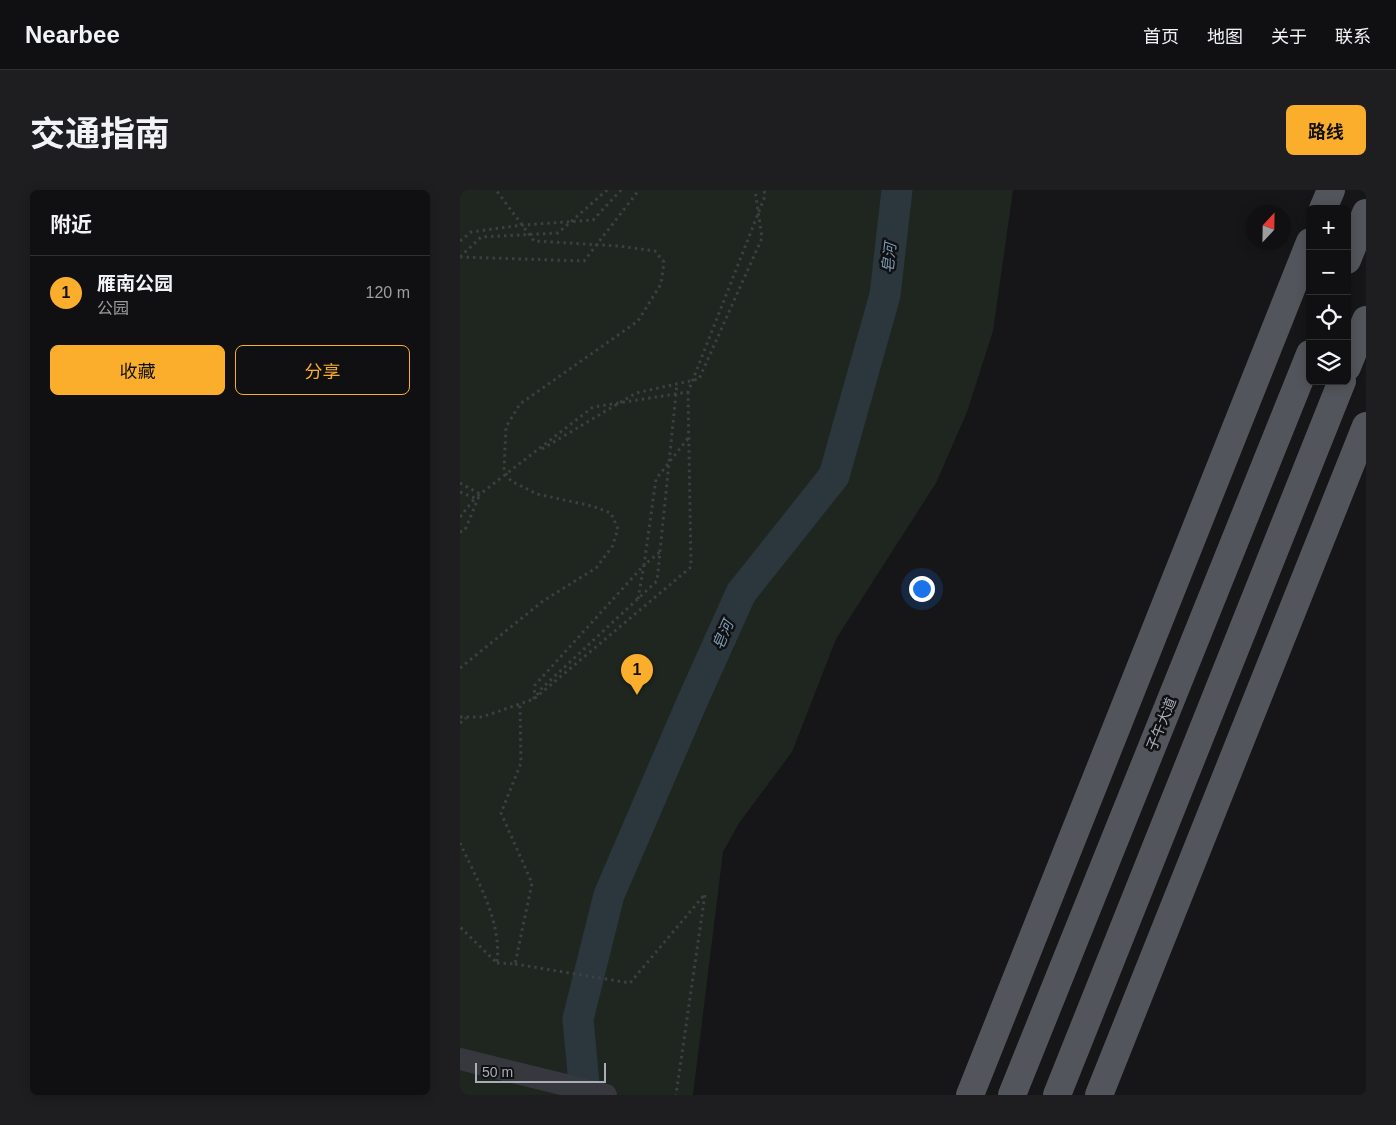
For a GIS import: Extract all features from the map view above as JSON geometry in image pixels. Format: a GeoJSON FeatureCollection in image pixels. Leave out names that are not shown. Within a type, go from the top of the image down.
{"type":"FeatureCollection","features":[{"type":"Feature","properties":{"kind":"main road"},"geometry":{"type":"LineString","coordinates":[[1324,205],[1330,190]]}},
{"type":"Feature","properties":{"kind":"main road"},"geometry":{"type":"LineString","coordinates":[[1351,250],[1366,214]]}},
{"type":"Feature","properties":{"kind":"main road"},"geometry":{"type":"LineString","coordinates":[[970,1095],[1307,250]]}},
{"type":"Feature","properties":{"kind":"main road"},"geometry":{"type":"LineString","coordinates":[[1351,357],[1366,320]]}},
{"type":"Feature","properties":{"kind":"main road","name":"子午大道"},"geometry":{"type":"LineString","coordinates":[[1012,1095],[1306,364]]}},
{"type":"Feature","properties":{"kind":"main road"},"geometry":{"type":"LineString","coordinates":[[1056,1095],[1340,385]]}},
{"type":"Feature","properties":{"kind":"main road"},"geometry":{"type":"LineString","coordinates":[[1098,1095],[1366,426]]}},
{"type":"Feature","properties":{"kind":"main road"},"geometry":{"type":"LineString","coordinates":[[1035,930],[1099,879],[1136,895]]}},
{"type":"Feature","properties":{"kind":"street"},"geometry":{"type":"LineString","coordinates":[[460,1059],[606,1095]]}},
{"type":"Feature","properties":{"kind":"path"},"geometry":{"type":"LineString","coordinates":[[460,668],[543,601],[596,568],[612,547],[618,529],[611,514],[592,506],[537,494],[510,480],[504,471],[503,450],[506,427],[520,404],[638,321],[661,284],[664,262],[655,251],[534,241],[496,190]]}},
{"type":"Feature","properties":{"kind":"path"},"geometry":{"type":"LineString","coordinates":[[460,257],[481,237],[529,233],[558,234],[606,190]]}},
{"type":"Feature","properties":{"kind":"path"},"geometry":{"type":"LineString","coordinates":[[460,241],[471,232],[523,225],[593,220],[621,190]]}},
{"type":"Feature","properties":{"kind":"path"},"geometry":{"type":"LineString","coordinates":[[460,257],[584,261],[639,190]]}},
{"type":"Feature","properties":{"kind":"path"},"geometry":{"type":"LineString","coordinates":[[526,458],[636,393],[699,379],[762,238],[755,190]]}},
{"type":"Feature","properties":{"kind":"path"},"geometry":{"type":"LineString","coordinates":[[460,717],[482,717],[534,700],[691,567],[688,392],[758,215],[765,196],[764,190]]}},
{"type":"Feature","properties":{"kind":"path"},"geometry":{"type":"LineString","coordinates":[[534,700],[542,688],[657,581],[677,384]]}},
{"type":"Feature","properties":{"kind":"path"},"geometry":{"type":"LineString","coordinates":[[460,517],[475,498],[593,407],[688,392]]}},
{"type":"Feature","properties":{"kind":"path"},"geometry":{"type":"LineString","coordinates":[[638,599],[656,479],[689,437]]}},
{"type":"Feature","properties":{"kind":"path"},"geometry":{"type":"LineString","coordinates":[[460,483],[480,494]]}},
{"type":"Feature","properties":{"kind":"path"},"geometry":{"type":"LineString","coordinates":[[460,492],[475,498]]}},
{"type":"Feature","properties":{"kind":"path"},"geometry":{"type":"LineString","coordinates":[[460,532],[465,530],[480,494]]}},
{"type":"Feature","properties":{"kind":"path"},"geometry":{"type":"LineString","coordinates":[[534,700],[535,685],[644,565],[661,552]]}},
{"type":"Feature","properties":{"kind":"path"},"geometry":{"type":"LineString","coordinates":[[515,964],[532,882],[501,813],[520,763],[520,704]]}},
{"type":"Feature","properties":{"kind":"path"},"geometry":{"type":"LineString","coordinates":[[460,723],[466,717]]}},
{"type":"Feature","properties":{"kind":"path"},"geometry":{"type":"LineString","coordinates":[[460,843],[488,903],[499,949],[497,962]]}},
{"type":"Feature","properties":{"kind":"path"},"geometry":{"type":"LineString","coordinates":[[460,927],[497,962],[630,983],[705,894],[676,1095]]}},
{"type":"Feature","properties":{"kind":"shaded area"},"geometry":{"type":"Polygon","coordinates":[[[460,190],[1013,190],[993,331],[967,412],[936,483],[836,639],[792,752],[739,823],[723,852],[693,1095],[460,1095],[460,190]]]}},
{"type":"Feature","properties":{"kind":"waterway","name":"皂河"},"geometry":{"type":"LineString","coordinates":[[585,1095],[578,1019],[609,895],[741,593],[834,476],[885,295],[897,190]]}},
{"type":"Feature","properties":{"kind":"place","name":"雁南公园"},"geometry":{"type":"Point","coordinates":[637,695]}}]}
